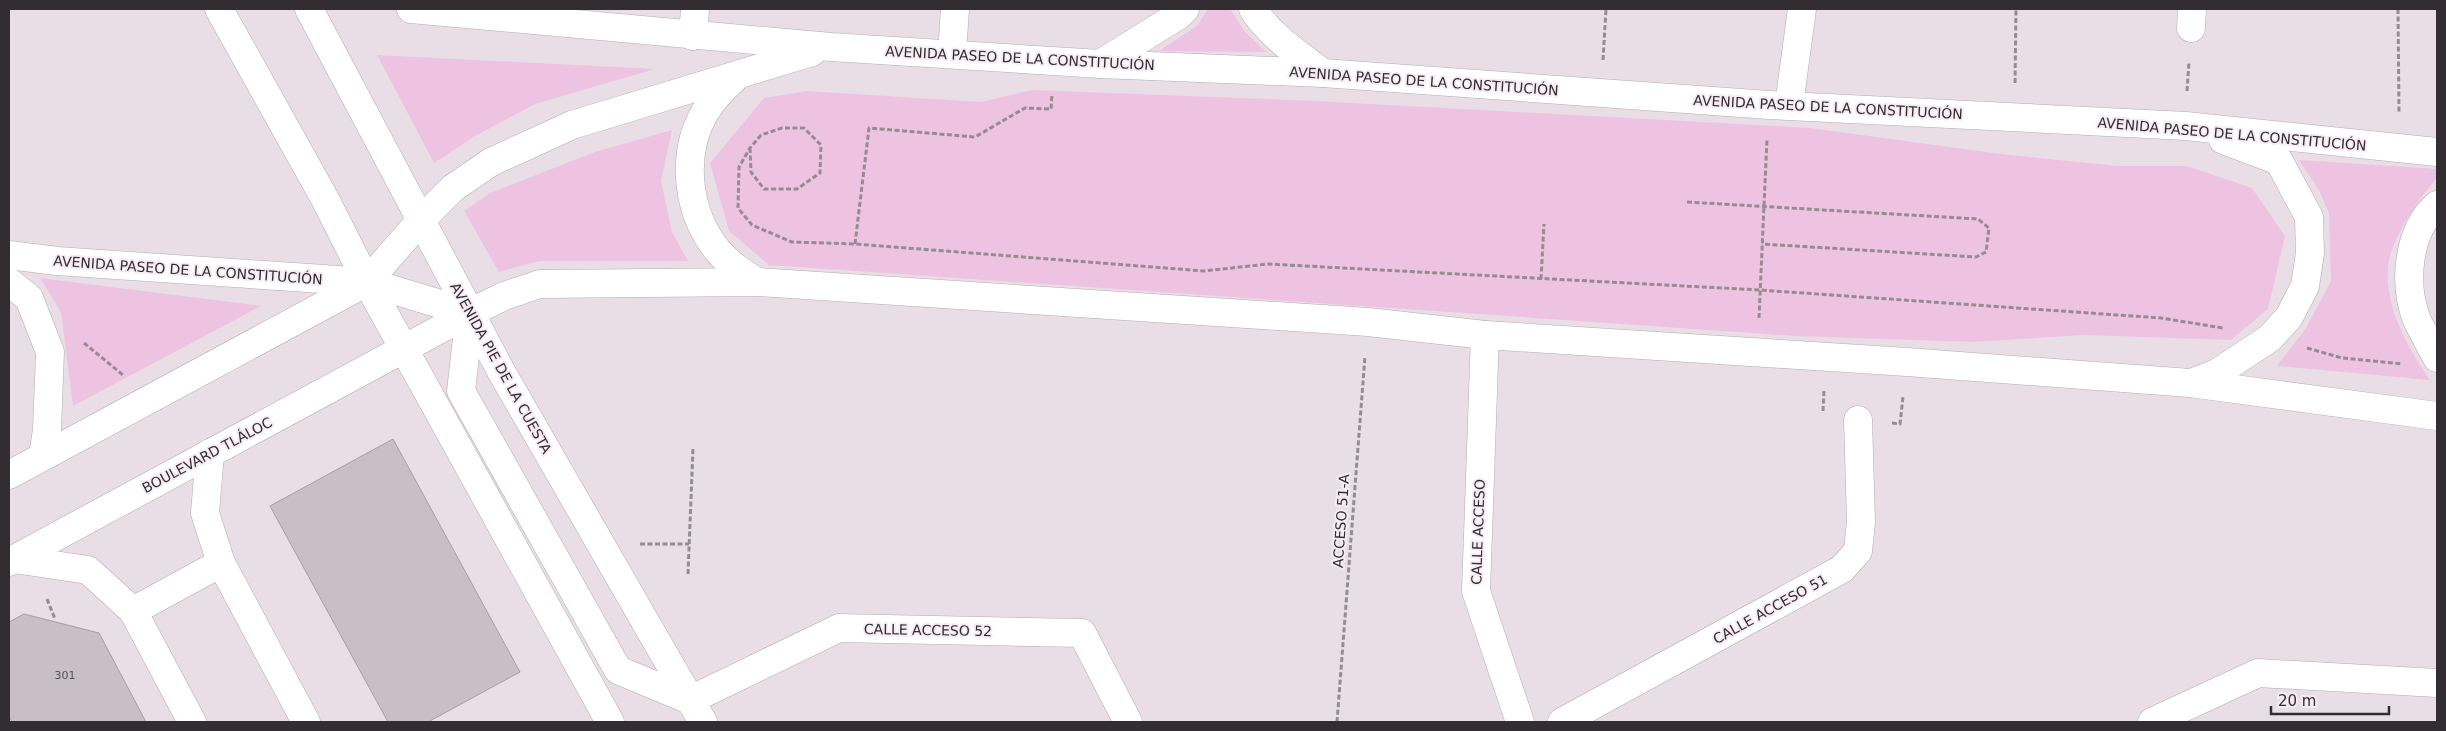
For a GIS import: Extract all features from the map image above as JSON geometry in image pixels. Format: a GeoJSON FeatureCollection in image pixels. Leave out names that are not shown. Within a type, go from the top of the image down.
{"type":"FeatureCollection","features":[{"type":"Feature","properties":{"kind":"street"},"geometry":{"type":"LineString","coordinates":[[219,9],[325,199],[367,282],[610,722]]}},
{"type":"Feature","properties":{"kind":"street","name":"AVENIDA PIE DE LA CUESTA"},"geometry":{"type":"LineString","coordinates":[[309,9],[470,313],[696,711]]}},
{"type":"Feature","properties":{"kind":"street","name":"AVENIDA PASEO DE LA CONSTITUCIÓN"},"geometry":{"type":"LineString","coordinates":[[411,9],[831,47],[1100,64],[1323,73],[1779,105],[2186,126],[2437,152]]}},
{"type":"Feature","properties":{"kind":"street"},"geometry":{"type":"LineString","coordinates":[[693,36],[695,9]]}},
{"type":"Feature","properties":{"kind":"street"},"geometry":{"type":"LineString","coordinates":[[952,54],[955,9]]}},
{"type":"Feature","properties":{"kind":"street"},"geometry":{"type":"LineString","coordinates":[[1100,64],[1179,15],[1185,9]]}},
{"type":"Feature","properties":{"kind":"street"},"geometry":{"type":"LineString","coordinates":[[1253,9],[1276,37],[1323,73]]}},
{"type":"Feature","properties":{"kind":"street"},"geometry":{"type":"LineString","coordinates":[[1779,105],[1802,9]]}},
{"type":"Feature","properties":{"kind":"street"},"geometry":{"type":"LineString","coordinates":[[9,475],[367,282],[421,220],[453,188],[491,162],[572,125],[741,72],[831,47]]}},
{"type":"Feature","properties":{"kind":"street"},"geometry":{"type":"LineString","coordinates":[[741,72],[722,90],[705,112],[695,136],[690,163],[690,187],[695,210],[705,233],[714,246],[737,269],[757,282]]}},
{"type":"Feature","properties":{"kind":"street"},"geometry":{"type":"LineString","coordinates":[[2186,126],[2279,161],[2309,216],[2310,253],[2305,286],[2289,317],[2270,338],[2217,373],[2190,384]]}},
{"type":"Feature","properties":{"kind":"street"},"geometry":{"type":"LineString","coordinates":[[2437,205],[2426,214],[2412,250],[2409,282],[2417,320],[2437,358]]}},
{"type":"Feature","properties":{"kind":"street","name":"AVENIDA PASEO DE LA CONSTITUCIÓN"},"geometry":{"type":"LineString","coordinates":[[9,255],[57,261],[367,282],[470,313]]}},
{"type":"Feature","properties":{"kind":"street"},"geometry":{"type":"LineString","coordinates":[[9,282],[29,298],[50,352],[47,430],[43,456]]}},
{"type":"Feature","properties":{"kind":"street"},"geometry":{"type":"LineString","coordinates":[[696,711],[618,670],[461,391],[470,313],[504,296],[540,284],[757,282],[1368,322],[1485,335],[1906,362],[2190,384],[2437,416]]}},
{"type":"Feature","properties":{"kind":"street","name":"BOULEVARD TLÁLOC"},"geometry":{"type":"LineString","coordinates":[[11,560],[470,313]]}},
{"type":"Feature","properties":{"kind":"street","name":"CALLE ACCESO"},"geometry":{"type":"LineString","coordinates":[[1485,335],[1476,591],[1520,722]]}},
{"type":"Feature","properties":{"kind":"street","name":"CALLE ACCESO 51"},"geometry":{"type":"LineString","coordinates":[[1562,722],[1842,569],[1858,551],[1861,522],[1858,420]]}},
{"type":"Feature","properties":{"kind":"street"},"geometry":{"type":"LineString","coordinates":[[210,453],[205,513],[222,563],[306,722]]}},
{"type":"Feature","properties":{"kind":"street"},"geometry":{"type":"LineString","coordinates":[[11,560],[88,570],[133,611],[192,722]]}},
{"type":"Feature","properties":{"kind":"street"},"geometry":{"type":"LineString","coordinates":[[133,611],[222,563]]}},
{"type":"Feature","properties":{"kind":"street","name":"CALLE ACCESO 52"},"geometry":{"type":"LineString","coordinates":[[696,711],[839,628],[1082,633],[1128,722]]}},
{"type":"Feature","properties":{"kind":"street"},"geometry":{"type":"LineString","coordinates":[[2152,722],[2258,673],[2437,683]]}},
{"type":"Feature","properties":{"kind":"path"},"geometry":{"type":"LineString","coordinates":[[1601,93],[1606,9]]}},
{"type":"Feature","properties":{"kind":"path"},"geometry":{"type":"LineString","coordinates":[[2014,117],[2016,9]]}},
{"type":"Feature","properties":{"kind":"path"},"geometry":{"type":"LineString","coordinates":[[2398,9],[2400,149]]}},
{"type":"Feature","properties":{"kind":"path"},"geometry":{"type":"LineString","coordinates":[[2186,126],[2191,18]]}},
{"type":"Feature","properties":{"kind":"path"},"geometry":{"type":"LineString","coordinates":[[855,244],[869,128],[975,136],[1025,108],[1051,109],[1053,61]]}},
{"type":"Feature","properties":{"kind":"path"},"geometry":{"type":"LineString","coordinates":[[1754,353],[1759,321],[1764,207],[1779,105]]}},
{"type":"Feature","properties":{"kind":"path"},"geometry":{"type":"LineString","coordinates":[[750,148],[751,172],[764,189],[797,189],[820,173],[821,145],[804,128],[782,128],[761,135],[750,148],[739,167],[738,208],[752,225],[792,242],[855,244],[1204,271],[1268,264],[1760,290],[2161,318],[2235,330],[2342,358],[2409,365]]}},
{"type":"Feature","properties":{"kind":"path"},"geometry":{"type":"LineString","coordinates":[[1687,202],[1978,219],[1989,228],[1989,242],[1986,252],[1976,257],[1762,244]]}},
{"type":"Feature","properties":{"kind":"path"},"geometry":{"type":"LineString","coordinates":[[1541,279],[1544,224]]}},
{"type":"Feature","properties":{"kind":"path","name":"ACCESO 51-A"},"geometry":{"type":"LineString","coordinates":[[1337,722],[1368,322]]}},
{"type":"Feature","properties":{"kind":"path"},"geometry":{"type":"LineString","coordinates":[[688,574],[693,448]]}},
{"type":"Feature","properties":{"kind":"path"},"geometry":{"type":"LineString","coordinates":[[601,544],[689,544]]}},
{"type":"Feature","properties":{"kind":"shaded area"},"geometry":{"type":"Polygon","coordinates":[[[1208,9],[1230,9],[1245,32],[1266,52],[1159,51],[1197,26],[1208,9]]]}},
{"type":"Feature","properties":{"kind":"shaded area"},"geometry":{"type":"Polygon","coordinates":[[[377,55],[655,69],[535,104],[477,135],[434,163],[377,55]]]}},
{"type":"Feature","properties":{"kind":"shaded area"},"geometry":{"type":"Polygon","coordinates":[[[1032,90],[1317,101],[1810,128],[2001,154],[2117,166],[2187,166],[2252,188],[2285,236],[2268,309],[2231,340],[2084,335],[1972,342],[1796,336],[769,265],[729,231],[710,163],[764,98],[808,91],[981,102],[1032,90]]]}},
{"type":"Feature","properties":{"kind":"shaded area"},"geometry":{"type":"Polygon","coordinates":[[[672,130],[661,181],[672,232],[688,261],[539,261],[499,272],[464,211],[490,193],[595,152],[672,130]]]}},
{"type":"Feature","properties":{"kind":"shaded area"},"geometry":{"type":"Polygon","coordinates":[[[2299,160],[2437,169],[2437,178],[2414,208],[2400,232],[2390,256],[2388,267],[2388,283],[2394,313],[2406,341],[2430,380],[2277,366],[2306,328],[2331,281],[2329,214],[2319,190],[2299,160]]]}},
{"type":"Feature","properties":{"kind":"shaded area"},"geometry":{"type":"Polygon","coordinates":[[[40,278],[261,306],[73,406],[61,312],[40,278]]]}},
{"type":"Feature","properties":{"kind":"building"},"geometry":{"type":"Polygon","coordinates":[[[393,439],[520,672],[428,722],[388,722],[270,506],[393,439]]]}},
{"type":"Feature","properties":{"kind":"building"},"geometry":{"type":"Polygon","coordinates":[[[24,614],[99,633],[146,722],[12,722],[9,717],[9,622],[24,614]]]}}]}
